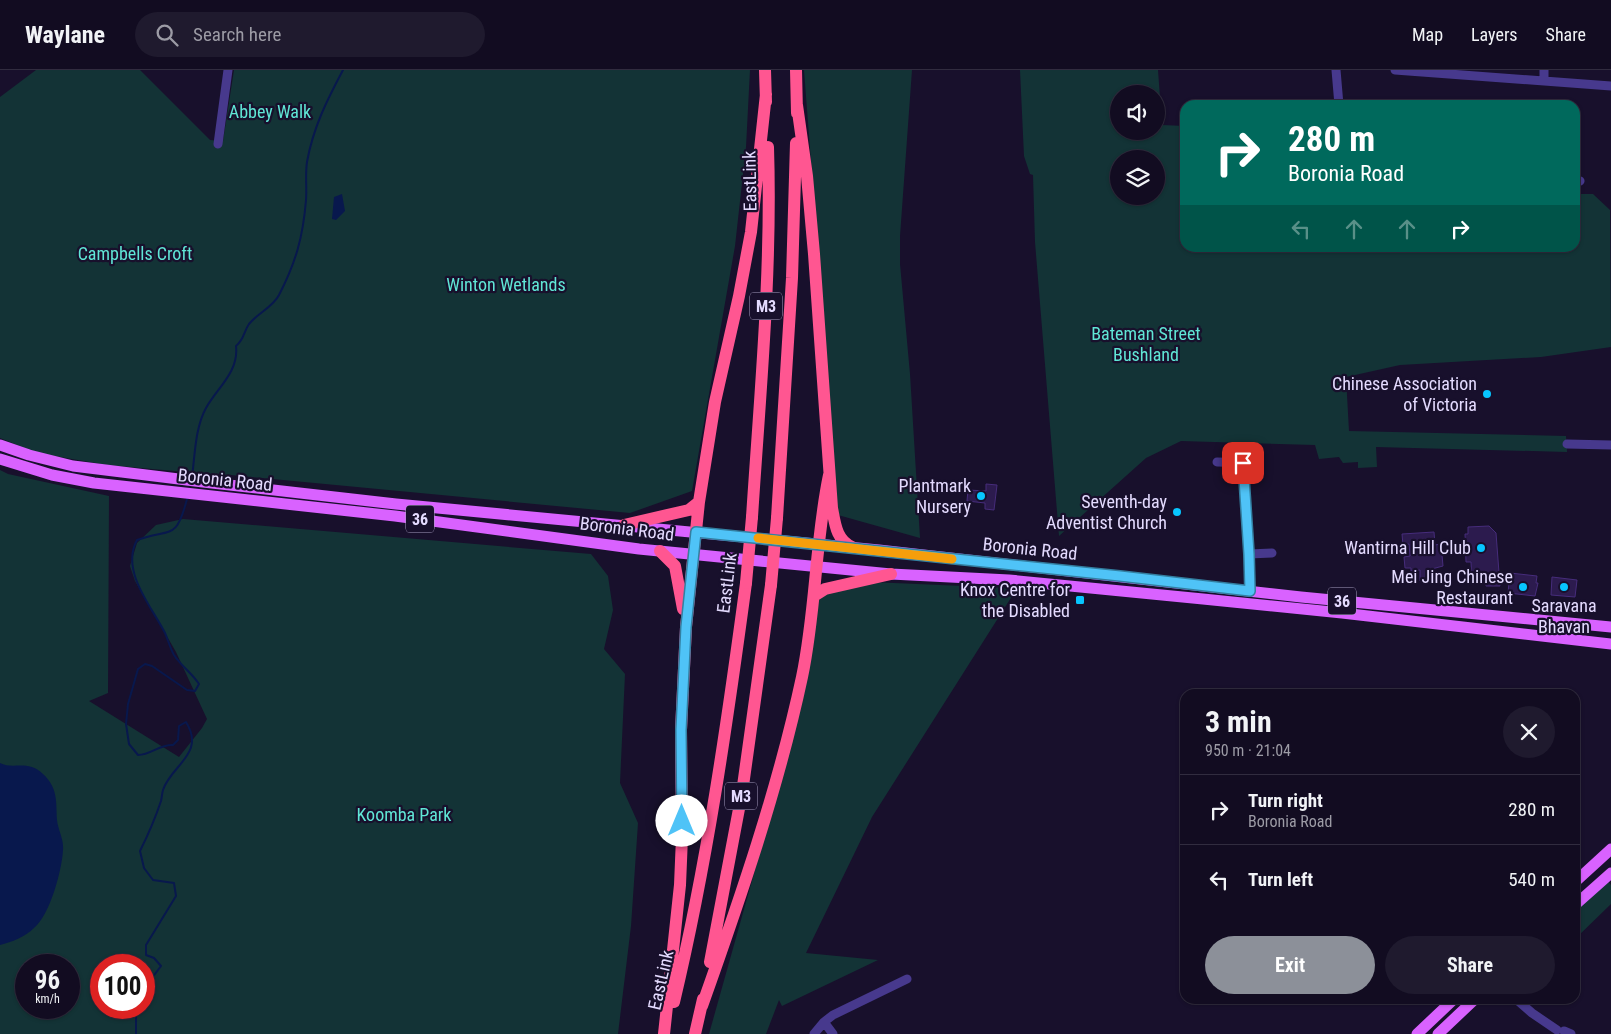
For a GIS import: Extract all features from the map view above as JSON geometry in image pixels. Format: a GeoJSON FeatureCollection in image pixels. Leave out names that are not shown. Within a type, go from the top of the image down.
{"type":"FeatureCollection","features":[{"type":"Feature","properties":{"kind":"highway","name":"EastLink"},"geometry":{"type":"LineString","coordinates":[[666,1034],[690,933],[713,816],[746,583],[766,305],[769,194],[765,70]]}},
{"type":"Feature","properties":{"kind":"highway","name":"M3"},"geometry":{"type":"LineString","coordinates":[[695,1034],[742,794],[771,585],[792,278],[797,105],[796,70]]}},
{"type":"Feature","properties":{"kind":"highway"},"geometry":{"type":"LineString","coordinates":[[666,1034],[682,847],[681,730],[686,627],[699,502],[715,402],[739,296],[751,232],[766,94]]}},
{"type":"Feature","properties":{"kind":"highway"},"geometry":{"type":"LineString","coordinates":[[797,105],[807,176],[814,254],[832,508],[838,532],[843,541],[852,547]]}},
{"type":"Feature","properties":{"kind":"highway"},"geometry":{"type":"LineString","coordinates":[[702,1006],[736,909],[789,730],[803,669],[814,596],[822,506],[829,475]]}},
{"type":"Feature","properties":{"kind":"highway"},"geometry":{"type":"LineString","coordinates":[[624,525],[689,510],[699,502]]}},
{"type":"Feature","properties":{"kind":"highway"},"geometry":{"type":"LineString","coordinates":[[660,551],[675,566],[686,627]]}},
{"type":"Feature","properties":{"kind":"highway"},"geometry":{"type":"LineString","coordinates":[[814,596],[825,589],[890,574]]}},
{"type":"Feature","properties":{"kind":"main road","name":"Boronia Road"},"geometry":{"type":"LineString","coordinates":[[0,445],[36,457],[73,466],[396,504],[852,547],[1250,591],[1611,627]]}},
{"type":"Feature","properties":{"kind":"main road","name":"Boronia Road"},"geometry":{"type":"LineString","coordinates":[[0,459],[35,471],[72,479],[395,516],[660,551],[890,574],[1022,582],[1342,613],[1611,644]]}},
{"type":"Feature","properties":{"kind":"main road"},"geometry":{"type":"LineString","coordinates":[[395,516],[396,504]]}},
{"type":"Feature","properties":{"kind":"main road"},"geometry":{"type":"LineString","coordinates":[[938,557],[940,566],[958,577]]}},
{"type":"Feature","properties":{"kind":"main road"},"geometry":{"type":"LineString","coordinates":[[1022,582],[1024,566]]}},
{"type":"Feature","properties":{"kind":"main road"},"geometry":{"type":"LineString","coordinates":[[1120,576],[1127,592]]}},
{"type":"Feature","properties":{"kind":"main road"},"geometry":{"type":"LineString","coordinates":[[1495,632],[1498,616]]}},
{"type":"Feature","properties":{"kind":"main road"},"geometry":{"type":"LineString","coordinates":[[1580,877],[1611,849]]}},
{"type":"Feature","properties":{"kind":"main road"},"geometry":{"type":"LineString","coordinates":[[1580,901],[1611,873]]}},
{"type":"Feature","properties":{"kind":"main road"},"geometry":{"type":"LineString","coordinates":[[1417,1034],[1449,1004]]}},
{"type":"Feature","properties":{"kind":"main road"},"geometry":{"type":"LineString","coordinates":[[1438,1034],[1470,1004]]}},
{"type":"Feature","properties":{"kind":"street"},"geometry":{"type":"LineString","coordinates":[[218,144],[228,70]]}},
{"type":"Feature","properties":{"kind":"street"},"geometry":{"type":"LineString","coordinates":[[1336,70],[1339,100]]}},
{"type":"Feature","properties":{"kind":"street"},"geometry":{"type":"LineString","coordinates":[[1395,70],[1611,86]]}},
{"type":"Feature","properties":{"kind":"street"},"geometry":{"type":"LineString","coordinates":[[1544,70],[1544,81]]}},
{"type":"Feature","properties":{"kind":"street"},"geometry":{"type":"LineString","coordinates":[[1567,444],[1611,445]]}},
{"type":"Feature","properties":{"kind":"street"},"geometry":{"type":"LineString","coordinates":[[1217,462],[1257,463]]}},
{"type":"Feature","properties":{"kind":"street"},"geometry":{"type":"LineString","coordinates":[[1243,463],[1250,591]]}},
{"type":"Feature","properties":{"kind":"street"},"geometry":{"type":"LineString","coordinates":[[1249,554],[1272,553]]}},
{"type":"Feature","properties":{"kind":"street"},"geometry":{"type":"LineString","coordinates":[[814,1034],[833,1015],[907,979]]}},
{"type":"Feature","properties":{"kind":"street"},"geometry":{"type":"LineString","coordinates":[[1521,1004],[1532,1014],[1562,1033]]}},
{"type":"Feature","properties":{"kind":"street"},"geometry":{"type":"LineString","coordinates":[[824,1022],[833,1034]]}},
{"type":"Feature","properties":{"kind":"green space","name":"Winton Wetlands"},"geometry":{"type":"Polygon","coordinates":[[[36,70],[140,70],[210,140],[223,141],[234,70],[750,70],[746,147],[735,246],[692,491],[630,513],[231,475],[187,474],[186,472],[107,465],[37,453],[0,438],[0,97],[36,70]]]}},
{"type":"Feature","properties":{"kind":"green space"},"geometry":{"type":"Polygon","coordinates":[[[804,70],[912,70],[900,236],[900,264],[910,374],[920,538],[838,515],[804,70]]]}},
{"type":"Feature","properties":{"kind":"green space","name":"Bateman Street Bushland"},"geometry":{"type":"Polygon","coordinates":[[[1020,70],[1158,70],[1159,85],[1110,85],[1110,140],[1165,140],[1165,125],[1180,126],[1180,252],[1580,252],[1580,194],[1593,194],[1610,210],[1611,347],[1541,357],[1400,365],[1346,377],[1349,431],[1566,436],[1567,452],[1376,447],[1377,467],[1358,468],[1358,462],[1343,463],[1339,457],[1319,459],[1315,445],[1181,441],[1146,458],[1059,536],[1035,242],[1033,175],[1030,174],[1024,156],[1020,70]]]}},
{"type":"Feature","properties":{"kind":"green space","name":"Koomba Park"},"geometry":{"type":"Polygon","coordinates":[[[0,470],[8,474],[109,496],[108,693],[89,701],[179,757],[207,719],[176,652],[135,581],[130,566],[137,543],[156,525],[183,519],[591,554],[608,576],[613,610],[604,649],[625,674],[620,783],[638,823],[631,926],[618,1034],[0,1034],[0,470]]]}},
{"type":"Feature","properties":{"kind":"green space"},"geometry":{"type":"Polygon","coordinates":[[[871,582],[1009,588],[1014,593],[872,817],[806,953],[878,960],[782,1006],[779,1000],[766,1034],[709,1034],[794,731],[819,600],[827,593],[871,582]]]}},
{"type":"Feature","properties":{"kind":"green space"},"geometry":{"type":"Polygon","coordinates":[[[1605,878],[1611,885],[1611,904],[1580,934],[1580,900],[1605,878]]]}},
{"type":"Feature","properties":{"kind":"shaded area"},"geometry":{"type":"Polygon","coordinates":[[[342,194],[345,211],[336,220],[332,219],[334,197],[342,194]]]}},
{"type":"Feature","properties":{"kind":"shaded area"},"geometry":{"type":"Polygon","coordinates":[[[0,763],[10,766],[32,767],[48,779],[54,790],[57,820],[63,846],[62,859],[54,892],[40,922],[22,937],[0,945],[0,763]]]}},
{"type":"Feature","properties":{"kind":"building","name":"Plantmark Nursery"},"geometry":{"type":"Polygon","coordinates":[[[986,484],[997,485],[994,510],[985,509],[985,503],[967,501],[968,490],[986,491],[986,484]]]}},
{"type":"Feature","properties":{"kind":"building","name":"Wantirna Hill Club"},"geometry":{"type":"Polygon","coordinates":[[[1489,526],[1496,533],[1500,586],[1486,586],[1486,581],[1472,582],[1471,562],[1466,562],[1465,534],[1468,534],[1468,527],[1489,526]]]}},
{"type":"Feature","properties":{"kind":"building"},"geometry":{"type":"Polygon","coordinates":[[[1434,532],[1435,545],[1441,544],[1443,566],[1428,570],[1429,580],[1420,581],[1420,570],[1411,571],[1411,568],[1405,568],[1404,557],[1410,556],[1409,544],[1403,545],[1402,534],[1434,532]]]}},
{"type":"Feature","properties":{"kind":"building","name":"Mei Jing Chinese Restaurant"},"geometry":{"type":"Polygon","coordinates":[[[1510,573],[1537,576],[1536,583],[1538,583],[1535,596],[1508,593],[1510,573]]]}},
{"type":"Feature","properties":{"kind":"building","name":"Saravana Bhavan"},"geometry":{"type":"Polygon","coordinates":[[[1552,577],[1577,580],[1575,597],[1551,595],[1552,577]]]}},
{"type":"Feature","properties":{"kind":"waterway"},"geometry":{"type":"LineString","coordinates":[[192,477],[202,416],[231,372],[236,355],[236,346],[241,341],[247,327],[276,299],[294,260],[301,238],[305,213],[306,167],[313,138],[321,114],[343,70]]}},
{"type":"Feature","properties":{"kind":"waterway"},"geometry":{"type":"LineString","coordinates":[[146,954],[146,945],[176,896],[174,883],[153,880],[144,868],[140,851],[149,833],[167,781],[185,759],[192,743],[191,733],[186,722],[179,726],[178,740],[173,745],[164,746],[143,755],[138,755],[129,744],[126,724],[128,704],[138,669],[145,664],[152,666],[187,690],[195,691],[199,684],[174,655],[165,633],[146,600],[135,576],[132,564],[133,552],[137,540],[165,533],[176,527],[187,499]]}},
{"type":"Feature","properties":{"kind":"waterway"},"geometry":{"type":"LineString","coordinates":[[155,959],[161,966],[155,974]]}},
{"type":"Feature","properties":{"kind":"waterway"},"geometry":{"type":"LineString","coordinates":[[136,1019],[136,1034]]}},
{"type":"Feature","properties":{"kind":"slow traffic"},"geometry":{"type":"LineString","coordinates":[[758,538],[952,559]]}},
{"type":"Feature","properties":{"kind":"place","name":"Chinese Association of Victoria"},"geometry":{"type":"Point","coordinates":[1487,394]}},
{"type":"Feature","properties":{"kind":"place","name":"Plantmark Nursery"},"geometry":{"type":"Point","coordinates":[981,496]}},
{"type":"Feature","properties":{"kind":"place","name":"Seventh-day Adventist Church"},"geometry":{"type":"Point","coordinates":[1177,512]}},
{"type":"Feature","properties":{"kind":"place","name":"Wantirna Hill Club"},"geometry":{"type":"Point","coordinates":[1481,548]}},
{"type":"Feature","properties":{"kind":"place","name":"Mei Jing Chinese Restaurant"},"geometry":{"type":"Point","coordinates":[1523,587]}},
{"type":"Feature","properties":{"kind":"place","name":"Saravana Bhavan"},"geometry":{"type":"Point","coordinates":[1564,587]}},
{"type":"Feature","properties":{"kind":"place","name":"Knox Centre for the Disabled"},"geometry":{"type":"Point","coordinates":[1080,600]}},
{"type":"Feature","properties":{"kind":"route"},"geometry":{"type":"LineString","coordinates":[[682,821],[681,730],[686,627],[696,532],[1250,591],[1243,463]]}},
{"type":"Feature","properties":{"kind":"park label","name":"Abbey Walk"},"geometry":{"type":"Point","coordinates":[270,112]}},
{"type":"Feature","properties":{"kind":"park label","name":"Campbells Croft"},"geometry":{"type":"Point","coordinates":[135,254]}}]}
